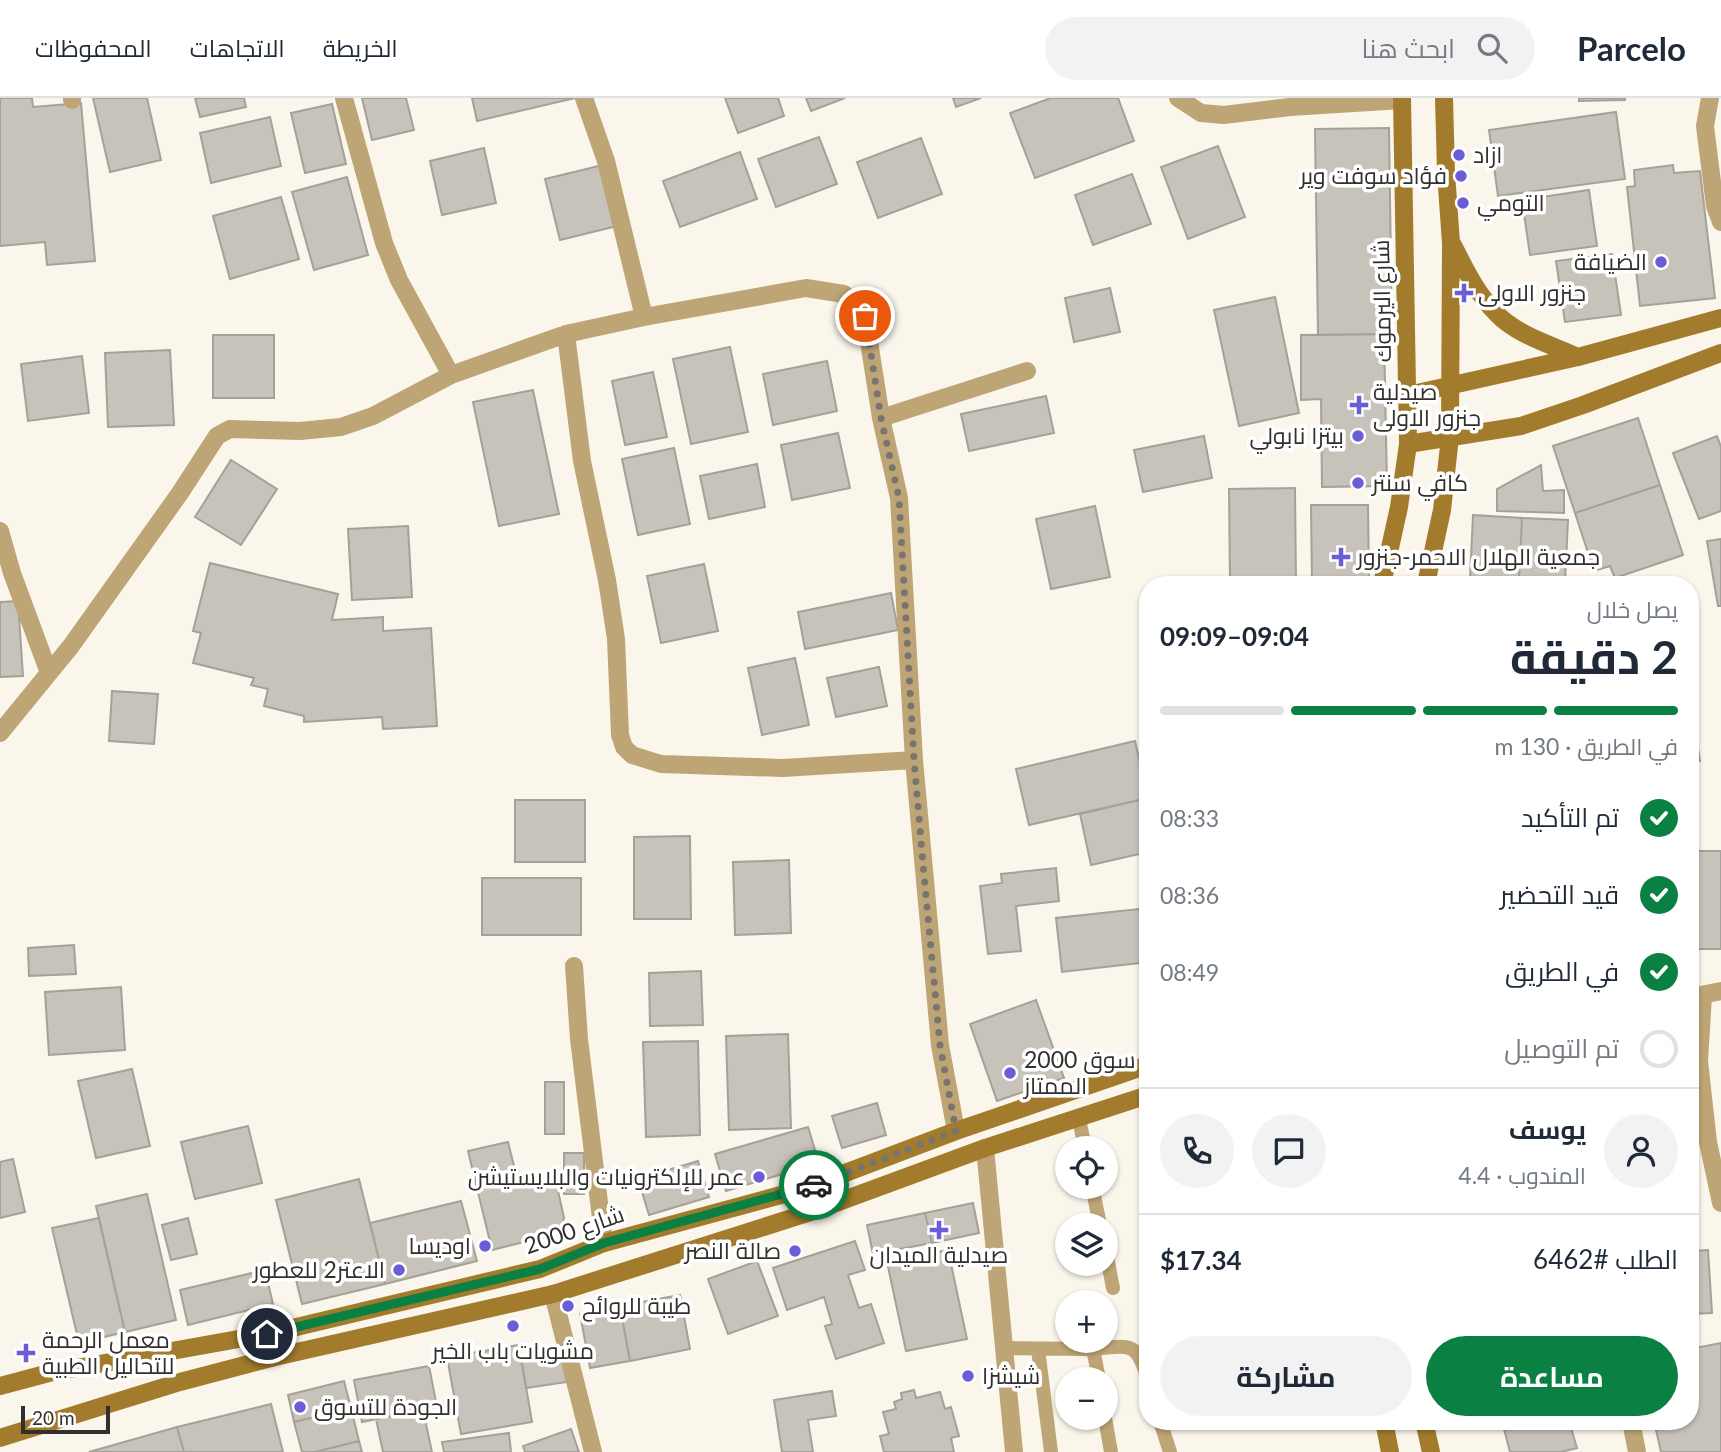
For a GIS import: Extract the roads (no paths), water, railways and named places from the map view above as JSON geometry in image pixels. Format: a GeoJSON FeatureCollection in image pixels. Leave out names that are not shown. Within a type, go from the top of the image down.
{"type":"FeatureCollection","features":[{"type":"Feature","properties":{"kind":"main road"},"geometry":{"type":"LineString","coordinates":[[1428,576],[1442,510],[1450,437],[1451,243],[1444,98]]}},
{"type":"Feature","properties":{"kind":"main road","name":"شارع اليرموك"},"geometry":{"type":"LineString","coordinates":[[1384,576],[1399,507],[1408,444],[1402,99]]}},
{"type":"Feature","properties":{"kind":"main road"},"geometry":{"type":"LineString","coordinates":[[1451,243],[1470,279],[1497,315],[1526,334],[1578,357]]}},
{"type":"Feature","properties":{"kind":"main road"},"geometry":{"type":"LineString","coordinates":[[1408,395],[1578,357],[1721,318]]}},
{"type":"Feature","properties":{"kind":"main road"},"geometry":{"type":"LineString","coordinates":[[1408,444],[1521,426],[1721,353]]}},
{"type":"Feature","properties":{"kind":"main road","name":"شارع 2000"},"geometry":{"type":"LineString","coordinates":[[0,1386],[50,1373],[293,1328],[540,1269],[604,1243],[803,1189],[956,1131],[1139,1068]]}},
{"type":"Feature","properties":{"kind":"main road"},"geometry":{"type":"LineString","coordinates":[[0,1438],[180,1382],[275,1357],[553,1294],[814,1211],[985,1148],[1139,1099]]}},
{"type":"Feature","properties":{"kind":"main road"},"geometry":{"type":"LineString","coordinates":[[1386,1430],[1390,1452]]}},
{"type":"Feature","properties":{"kind":"main road"},"geometry":{"type":"LineString","coordinates":[[1426,1430],[1431,1452]]}},
{"type":"Feature","properties":{"kind":"street"},"geometry":{"type":"LineString","coordinates":[[344,98],[384,243],[399,280],[451,375]]}},
{"type":"Feature","properties":{"kind":"street"},"geometry":{"type":"LineString","coordinates":[[584,98],[606,161],[644,317]]}},
{"type":"Feature","properties":{"kind":"street"},"geometry":{"type":"LineString","coordinates":[[1178,98],[1201,113],[1224,115],[1402,99]]}},
{"type":"Feature","properties":{"kind":"street"},"geometry":{"type":"LineString","coordinates":[[1710,98],[1715,206],[1721,222]]}},
{"type":"Feature","properties":{"kind":"street"},"geometry":{"type":"LineString","coordinates":[[0,733],[71,646],[180,493],[217,436],[230,429],[300,431],[341,427],[373,416],[451,375],[566,334],[644,317],[806,289],[844,294],[865,316],[881,418],[899,498],[914,760],[940,1045],[956,1131]]}},
{"type":"Feature","properties":{"kind":"street"},"geometry":{"type":"LineString","coordinates":[[566,334],[582,461],[605,567],[616,639],[620,735],[624,747],[632,755],[661,764],[783,768],[914,760]]}},
{"type":"Feature","properties":{"kind":"street"},"geometry":{"type":"LineString","coordinates":[[881,418],[1027,371]]}},
{"type":"Feature","properties":{"kind":"street"},"geometry":{"type":"LineString","coordinates":[[0,531],[12,573],[49,673]]}},
{"type":"Feature","properties":{"kind":"street"},"geometry":{"type":"LineString","coordinates":[[574,966],[579,1039],[604,1243]]}},
{"type":"Feature","properties":{"kind":"street"},"geometry":{"type":"LineString","coordinates":[[1705,995],[1699,1061],[1708,1142],[1721,1203]]}},
{"type":"Feature","properties":{"kind":"street"},"geometry":{"type":"LineString","coordinates":[[985,1148],[1014,1452]]}},
{"type":"Feature","properties":{"kind":"street"},"geometry":{"type":"LineString","coordinates":[[553,1294],[593,1452]]}},
{"type":"Feature","properties":{"kind":"street"},"geometry":{"type":"LineString","coordinates":[[1633,1430],[1637,1452]]}},
{"type":"Feature","properties":{"kind":"lane"},"geometry":{"type":"LineString","coordinates":[[1079,1119],[1083,1136]]}},
{"type":"Feature","properties":{"kind":"lane"},"geometry":{"type":"LineString","coordinates":[[1111,1276],[1113,1288]]}},
{"type":"Feature","properties":{"kind":"lane"},"geometry":{"type":"LineString","coordinates":[[1118,1347],[1126,1346],[1139,1355]]}},
{"type":"Feature","properties":{"kind":"lane"},"geometry":{"type":"LineString","coordinates":[[1004,1348],[1055,1349]]}},
{"type":"Feature","properties":{"kind":"lane"},"geometry":{"type":"LineString","coordinates":[[1038,1349],[1051,1452]]}},
{"type":"Feature","properties":{"kind":"lane"},"geometry":{"type":"LineString","coordinates":[[1107,1430],[1111,1452]]}},
{"type":"Feature","properties":{"kind":"lane"},"geometry":{"type":"LineString","coordinates":[[1163,1430],[1170,1452]]}},
{"type":"Feature","properties":{"kind":"place","name":"ازاد"},"geometry":{"type":"Point","coordinates":[1459,155]}},
{"type":"Feature","properties":{"kind":"place","name":"فؤاد سوفت وير"},"geometry":{"type":"Point","coordinates":[1461,176]}},
{"type":"Feature","properties":{"kind":"place","name":"التومي"},"geometry":{"type":"Point","coordinates":[1463,203]}},
{"type":"Feature","properties":{"kind":"place","name":"الضيافة"},"geometry":{"type":"Point","coordinates":[1661,262]}},
{"type":"Feature","properties":{"kind":"place","name":"جنزور الاولى"},"geometry":{"type":"Point","coordinates":[1464,293]}},
{"type":"Feature","properties":{"kind":"place","name":"صيدلية جنزور الاولى"},"geometry":{"type":"Point","coordinates":[1359,405]}},
{"type":"Feature","properties":{"kind":"place","name":"بيتزا نابولي"},"geometry":{"type":"Point","coordinates":[1358,436]}},
{"type":"Feature","properties":{"kind":"place","name":"كافي سنتر"},"geometry":{"type":"Point","coordinates":[1358,483]}},
{"type":"Feature","properties":{"kind":"place","name":"جمعية الهلال الاحمر-جنزور"},"geometry":{"type":"Point","coordinates":[1341,557]}},
{"type":"Feature","properties":{"kind":"place","name":"سوق 2000 الممتاز"},"geometry":{"type":"Point","coordinates":[1010,1073]}},
{"type":"Feature","properties":{"kind":"place","name":"عمر للإلكترونيات والبلايستيشن"},"geometry":{"type":"Point","coordinates":[759,1177]}},
{"type":"Feature","properties":{"kind":"place","name":"صيدلية الميدان"},"geometry":{"type":"Point","coordinates":[939,1230]}},
{"type":"Feature","properties":{"kind":"place","name":"اوديسا"},"geometry":{"type":"Point","coordinates":[485,1246]}},
{"type":"Feature","properties":{"kind":"place","name":"صالة النصر"},"geometry":{"type":"Point","coordinates":[795,1251]}},
{"type":"Feature","properties":{"kind":"place","name":"الاعتر2 للعطور"},"geometry":{"type":"Point","coordinates":[399,1270]}},
{"type":"Feature","properties":{"kind":"place","name":"طيبة للروائح"},"geometry":{"type":"Point","coordinates":[568,1306]}},
{"type":"Feature","properties":{"kind":"place","name":"مشويات باب الخير"},"geometry":{"type":"Point","coordinates":[513,1326]}},
{"type":"Feature","properties":{"kind":"place","name":"معمل الرحمة للتحاليل الطبية"},"geometry":{"type":"Point","coordinates":[26,1353]}},
{"type":"Feature","properties":{"kind":"place","name":"شيشزا"},"geometry":{"type":"Point","coordinates":[968,1376]}},
{"type":"Feature","properties":{"kind":"place","name":"الجودة للتسوق"},"geometry":{"type":"Point","coordinates":[300,1407]}}]}
